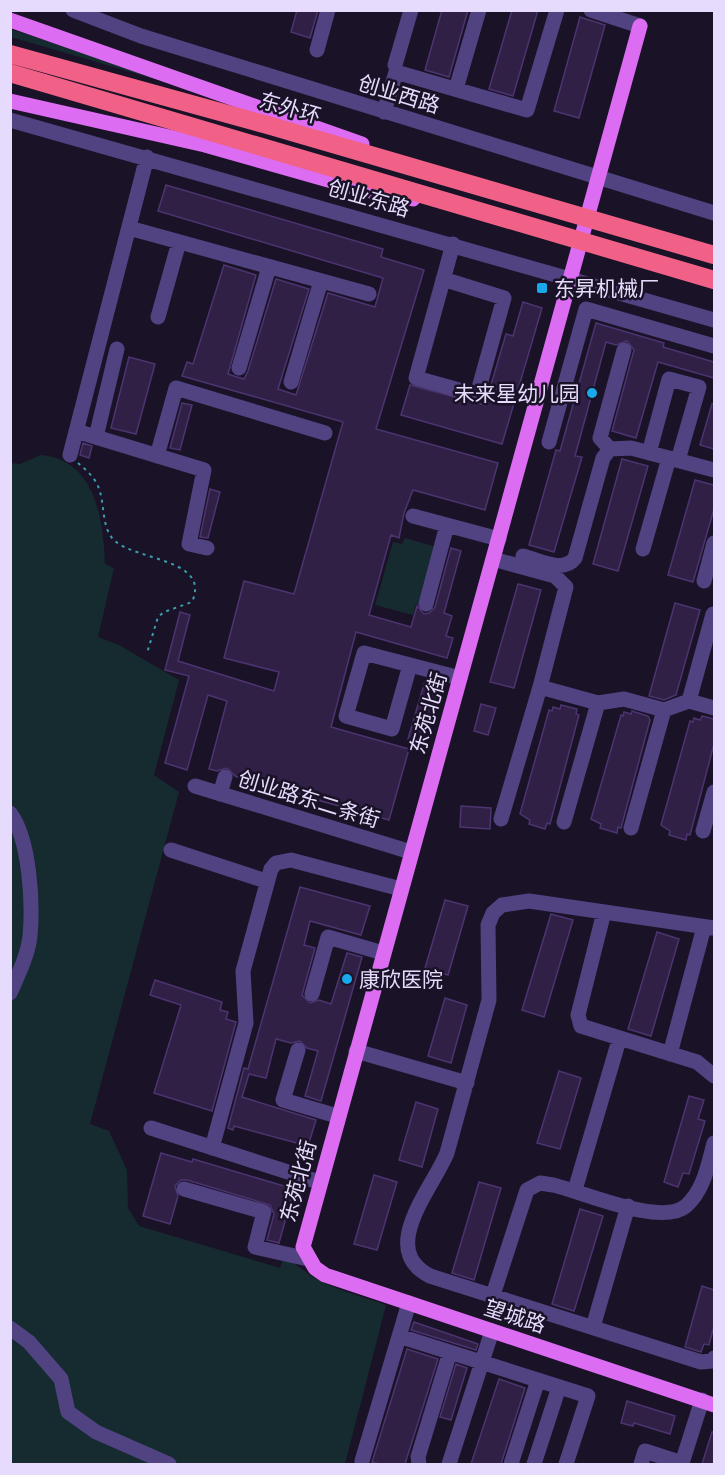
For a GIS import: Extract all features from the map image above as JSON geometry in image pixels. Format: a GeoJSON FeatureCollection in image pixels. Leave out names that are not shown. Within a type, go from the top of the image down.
{"type":"FeatureCollection","features":[{"type":"Feature","properties":{"kind":"highway","name":"东外环"},"geometry":{"type":"LineString","coordinates":[[10,54],[481,186],[714,255]]}},
{"type":"Feature","properties":{"kind":"highway","name":"东外环"},"geometry":{"type":"LineString","coordinates":[[10,72],[714,280]]}},
{"type":"Feature","properties":{"kind":"main road"},"geometry":{"type":"LineString","coordinates":[[10,20],[481,186]]}},
{"type":"Feature","properties":{"kind":"main road","name":"东苑北街"},"geometry":{"type":"LineString","coordinates":[[308,1259],[303,1246],[305,1233],[565,303],[640,26]]}},
{"type":"Feature","properties":{"kind":"main road"},"geometry":{"type":"LineString","coordinates":[[10,101],[205,145],[360,189],[475,210]]}},
{"type":"Feature","properties":{"kind":"main road","name":"望城路"},"geometry":{"type":"LineString","coordinates":[[308,1259],[325,1275],[708,1403]]}},
{"type":"Feature","properties":{"kind":"street","name":"创业西路"},"geometry":{"type":"LineString","coordinates":[[73,10],[141,36],[714,213]]}},
{"type":"Feature","properties":{"kind":"street"},"geometry":{"type":"LineString","coordinates":[[317,50],[328,10]]}},
{"type":"Feature","properties":{"kind":"street"},"geometry":{"type":"LineString","coordinates":[[395,65],[411,10]]}},
{"type":"Feature","properties":{"kind":"street"},"geometry":{"type":"LineString","coordinates":[[456,89],[479,10]]}},
{"type":"Feature","properties":{"kind":"street"},"geometry":{"type":"LineString","coordinates":[[384,112],[396,72],[527,110],[557,10]]}},
{"type":"Feature","properties":{"kind":"street"},"geometry":{"type":"LineString","coordinates":[[591,10],[619,15],[640,26]]}},
{"type":"Feature","properties":{"kind":"street","name":"创业东路"},"geometry":{"type":"LineString","coordinates":[[10,120],[147,157],[714,320]]}},
{"type":"Feature","properties":{"kind":"street"},"geometry":{"type":"LineString","coordinates":[[70,455],[147,157]]}},
{"type":"Feature","properties":{"kind":"street"},"geometry":{"type":"LineString","coordinates":[[129,228],[369,294]]}},
{"type":"Feature","properties":{"kind":"street"},"geometry":{"type":"LineString","coordinates":[[158,317],[179,242]]}},
{"type":"Feature","properties":{"kind":"street"},"geometry":{"type":"LineString","coordinates":[[443,279],[504,298],[477,395],[416,378],[443,279],[453,244]]}},
{"type":"Feature","properties":{"kind":"street"},"geometry":{"type":"LineString","coordinates":[[239,368],[269,267]]}},
{"type":"Feature","properties":{"kind":"street"},"geometry":{"type":"LineString","coordinates":[[291,382],[321,281]]}},
{"type":"Feature","properties":{"kind":"street"},"geometry":{"type":"LineString","coordinates":[[565,303],[714,346]]}},
{"type":"Feature","properties":{"kind":"street"},"geometry":{"type":"LineString","coordinates":[[549,442],[586,309]]}},
{"type":"Feature","properties":{"kind":"street"},"geometry":{"type":"LineString","coordinates":[[96,437],[117,349]]}},
{"type":"Feature","properties":{"kind":"street"},"geometry":{"type":"LineString","coordinates":[[610,450],[600,438],[624,350]]}},
{"type":"Feature","properties":{"kind":"street"},"geometry":{"type":"LineString","coordinates":[[643,549],[699,387],[669,379],[649,453]]}},
{"type":"Feature","properties":{"kind":"street"},"geometry":{"type":"LineString","coordinates":[[157,456],[176,388],[325,433]]}},
{"type":"Feature","properties":{"kind":"street"},"geometry":{"type":"LineString","coordinates":[[76,431],[204,470],[189,544],[207,548]]}},
{"type":"Feature","properties":{"kind":"street"},"geometry":{"type":"LineString","coordinates":[[501,819],[603,458],[610,450],[621,447],[714,470]]}},
{"type":"Feature","properties":{"kind":"street"},"geometry":{"type":"LineString","coordinates":[[412,516],[447,525],[555,576],[566,587]]}},
{"type":"Feature","properties":{"kind":"street"},"geometry":{"type":"LineString","coordinates":[[426,604],[447,525]]}},
{"type":"Feature","properties":{"kind":"street"},"geometry":{"type":"LineString","coordinates":[[704,580],[714,543]]}},
{"type":"Feature","properties":{"kind":"street"},"geometry":{"type":"LineString","coordinates":[[496,549],[563,567],[575,558]]}},
{"type":"Feature","properties":{"kind":"street"},"geometry":{"type":"LineString","coordinates":[[689,701],[713,614]]}},
{"type":"Feature","properties":{"kind":"street"},"geometry":{"type":"LineString","coordinates":[[410,665],[392,729],[346,716],[364,653],[460,678]]}},
{"type":"Feature","properties":{"kind":"street"},"geometry":{"type":"LineString","coordinates":[[540,687],[598,703],[624,699],[664,710],[689,701],[714,708]]}},
{"type":"Feature","properties":{"kind":"street"},"geometry":{"type":"LineString","coordinates":[[564,822],[598,703]]}},
{"type":"Feature","properties":{"kind":"street"},"geometry":{"type":"LineString","coordinates":[[631,828],[664,710]]}},
{"type":"Feature","properties":{"kind":"street"},"geometry":{"type":"LineString","coordinates":[[220,794],[225,777]]}},
{"type":"Feature","properties":{"kind":"street","name":"创业路东二条街"},"geometry":{"type":"LineString","coordinates":[[195,786],[411,852]]}},
{"type":"Feature","properties":{"kind":"street"},"geometry":{"type":"LineString","coordinates":[[703,831],[714,792]]}},
{"type":"Feature","properties":{"kind":"street"},"geometry":{"type":"LineString","coordinates":[[10,813],[17,822],[29,872],[30,936],[10,993]]}},
{"type":"Feature","properties":{"kind":"street"},"geometry":{"type":"LineString","coordinates":[[171,850],[266,881]]}},
{"type":"Feature","properties":{"kind":"street"},"geometry":{"type":"LineString","coordinates":[[212,1148],[246,1023],[243,970],[271,868],[276,863],[291,860],[401,889]]}},
{"type":"Feature","properties":{"kind":"street"},"geometry":{"type":"LineString","coordinates":[[670,1054],[709,928],[520,901],[502,905],[494,913],[488,925],[491,978],[489,1000],[467,1083],[447,1153],[439,1173],[417,1208],[406,1242],[408,1256],[423,1272],[701,1362],[712,1361],[714,1358]]}},
{"type":"Feature","properties":{"kind":"street"},"geometry":{"type":"LineString","coordinates":[[604,912],[578,1022],[585,1030],[697,1062],[714,1076]]}},
{"type":"Feature","properties":{"kind":"street"},"geometry":{"type":"LineString","coordinates":[[312,994],[328,937],[383,953]]}},
{"type":"Feature","properties":{"kind":"street"},"geometry":{"type":"LineString","coordinates":[[575,1190],[619,1040]]}},
{"type":"Feature","properties":{"kind":"street"},"geometry":{"type":"LineString","coordinates":[[298,1050],[283,1100],[337,1116]]}},
{"type":"Feature","properties":{"kind":"street"},"geometry":{"type":"LineString","coordinates":[[356,1051],[467,1083]]}},
{"type":"Feature","properties":{"kind":"street"},"geometry":{"type":"LineString","coordinates":[[151,1128],[319,1182]]}},
{"type":"Feature","properties":{"kind":"street"},"geometry":{"type":"LineString","coordinates":[[493,1295],[527,1190],[540,1183],[664,1214],[685,1207],[699,1190],[714,1143]]}},
{"type":"Feature","properties":{"kind":"street"},"geometry":{"type":"LineString","coordinates":[[184,1189],[264,1212],[255,1247],[308,1259]]}},
{"type":"Feature","properties":{"kind":"street"},"geometry":{"type":"LineString","coordinates":[[593,1327],[628,1206]]}},
{"type":"Feature","properties":{"kind":"street"},"geometry":{"type":"LineString","coordinates":[[362,1461],[409,1303]]}},
{"type":"Feature","properties":{"kind":"street"},"geometry":{"type":"LineString","coordinates":[[10,1328],[29,1342],[61,1379],[68,1412],[96,1432],[169,1464]]}},
{"type":"Feature","properties":{"kind":"street"},"geometry":{"type":"LineString","coordinates":[[449,1464],[492,1331]]}},
{"type":"Feature","properties":{"kind":"street"},"geometry":{"type":"LineString","coordinates":[[399,1336],[588,1396],[566,1464]]}},
{"type":"Feature","properties":{"kind":"street"},"geometry":{"type":"LineString","coordinates":[[419,1464],[418,1457],[450,1352]]}},
{"type":"Feature","properties":{"kind":"street"},"geometry":{"type":"LineString","coordinates":[[511,1464],[538,1380]]}},
{"type":"Feature","properties":{"kind":"street"},"geometry":{"type":"LineString","coordinates":[[534,1464],[559,1387]]}},
{"type":"Feature","properties":{"kind":"street"},"geometry":{"type":"LineString","coordinates":[[641,1464],[645,1452],[682,1463],[708,1403]]}},
{"type":"Feature","properties":{"kind":"path"},"geometry":{"type":"LineString","coordinates":[[70,455],[98,484],[107,529],[114,540],[125,548],[180,568],[191,575],[196,585],[192,602],[164,612],[158,617],[147,653]]}},
{"type":"Feature","properties":{"kind":"green space"},"geometry":{"type":"Polygon","coordinates":[[[10,29],[35,37],[206,94],[11,37],[10,29]]]}},
{"type":"Feature","properties":{"kind":"green space"},"geometry":{"type":"Polygon","coordinates":[[[41,455],[59,459],[74,468],[85,480],[93,494],[102,529],[105,564],[114,568],[98,637],[119,645],[179,680],[154,775],[179,792],[90,1124],[109,1131],[127,1170],[128,1208],[139,1226],[280,1268],[283,1259],[327,1284],[386,1305],[345,1464],[11,1464],[10,463],[20,464],[41,455]]]}},
{"type":"Feature","properties":{"kind":"green space"},"geometry":{"type":"Polygon","coordinates":[[[405,538],[436,547],[420,605],[416,604],[413,615],[375,605],[393,542],[402,544],[405,538]]]}},
{"type":"Feature","properties":{"kind":"building"},"geometry":{"type":"Polygon","coordinates":[[[297,10],[318,10],[310,38],[291,32],[297,10]]]}},
{"type":"Feature","properties":{"kind":"building"},"geometry":{"type":"Polygon","coordinates":[[[442,10],[468,10],[449,77],[425,70],[442,10]]]}},
{"type":"Feature","properties":{"kind":"building"},"geometry":{"type":"Polygon","coordinates":[[[512,10],[538,10],[513,96],[489,89],[512,10]]]}},
{"type":"Feature","properties":{"kind":"building"},"geometry":{"type":"Polygon","coordinates":[[[580,17],[605,25],[579,118],[554,111],[580,17]]]}},
{"type":"Feature","properties":{"kind":"building"},"geometry":{"type":"Polygon","coordinates":[[[166,185],[383,249],[381,257],[424,270],[376,429],[498,463],[485,510],[413,490],[404,513],[399,538],[391,535],[369,615],[411,627],[417,606],[424,614],[429,613],[435,607],[451,548],[461,551],[444,613],[452,616],[446,636],[453,638],[447,658],[356,632],[331,727],[409,749],[389,820],[250,781],[235,776],[227,768],[217,771],[209,769],[227,701],[208,695],[187,770],[165,763],[189,676],[165,670],[180,612],[190,615],[178,661],[274,691],[279,672],[224,658],[244,581],[294,594],[343,422],[182,376],[187,362],[193,364],[224,265],[256,275],[228,374],[244,379],[276,279],[309,289],[278,389],[296,395],[328,293],[375,307],[383,278],[158,211],[166,185]]]}},
{"type":"Feature","properties":{"kind":"building"},"geometry":{"type":"Polygon","coordinates":[[[523,302],[542,308],[502,444],[401,415],[410,385],[485,405],[506,334],[513,336],[523,302]]]}},
{"type":"Feature","properties":{"kind":"building"},"geometry":{"type":"Polygon","coordinates":[[[596,323],[664,343],[663,347],[714,362],[714,378],[658,362],[636,438],[612,431],[634,350],[627,341],[616,345],[606,342],[575,456],[582,457],[554,552],[529,545],[556,450],[560,451],[596,323]]]}},
{"type":"Feature","properties":{"kind":"building"},"geometry":{"type":"Polygon","coordinates":[[[129,357],[155,364],[136,434],[111,428],[129,357]]]}},
{"type":"Feature","properties":{"kind":"building"},"geometry":{"type":"Polygon","coordinates":[[[182,403],[192,405],[180,450],[170,448],[182,403]]]}},
{"type":"Feature","properties":{"kind":"building"},"geometry":{"type":"Polygon","coordinates":[[[712,404],[714,404],[714,449],[700,445],[712,404]]]}},
{"type":"Feature","properties":{"kind":"building"},"geometry":{"type":"Polygon","coordinates":[[[83,443],[92,446],[89,458],[80,455],[83,443]]]}},
{"type":"Feature","properties":{"kind":"building"},"geometry":{"type":"Polygon","coordinates":[[[622,459],[648,466],[618,571],[593,564],[622,459]]]}},
{"type":"Feature","properties":{"kind":"building"},"geometry":{"type":"Polygon","coordinates":[[[695,480],[714,485],[714,509],[693,582],[668,575],[695,480]]]}},
{"type":"Feature","properties":{"kind":"building"},"geometry":{"type":"Polygon","coordinates":[[[210,489],[220,492],[208,538],[200,537],[210,489]]]}},
{"type":"Feature","properties":{"kind":"building"},"geometry":{"type":"Polygon","coordinates":[[[518,584],[541,590],[514,688],[490,682],[518,584]]]}},
{"type":"Feature","properties":{"kind":"building"},"geometry":{"type":"Polygon","coordinates":[[[675,603],[700,610],[676,695],[664,700],[649,696],[675,603]]]}},
{"type":"Feature","properties":{"kind":"building"},"geometry":{"type":"Polygon","coordinates":[[[425,681],[439,686],[423,744],[408,739],[425,681]]]}},
{"type":"Feature","properties":{"kind":"building"},"geometry":{"type":"Polygon","coordinates":[[[481,704],[496,708],[488,735],[474,731],[481,704]]]}},
{"type":"Feature","properties":{"kind":"building"},"geometry":{"type":"Polygon","coordinates":[[[561,705],[577,709],[576,714],[579,715],[550,824],[547,823],[545,829],[529,824],[530,820],[520,814],[549,710],[552,711],[553,707],[560,709],[561,705]]]}},
{"type":"Feature","properties":{"kind":"building"},"geometry":{"type":"Polygon","coordinates":[[[632,711],[648,716],[650,720],[621,828],[618,827],[617,833],[600,828],[601,824],[591,819],[621,715],[623,716],[624,712],[631,714],[632,711]]]}},
{"type":"Feature","properties":{"kind":"building"},"geometry":{"type":"Polygon","coordinates":[[[702,716],[714,719],[714,744],[690,835],[687,834],[686,840],[669,835],[670,831],[661,825],[690,721],[693,722],[694,718],[700,720],[702,716]]]}},
{"type":"Feature","properties":{"kind":"building"},"geometry":{"type":"Polygon","coordinates":[[[461,806],[491,808],[490,829],[460,827],[461,806]]]}},
{"type":"Feature","properties":{"kind":"building"},"geometry":{"type":"Polygon","coordinates":[[[300,887],[370,906],[361,935],[310,921],[304,945],[315,948],[302,995],[310,1003],[319,1000],[331,1004],[347,953],[362,957],[321,1101],[305,1096],[318,1051],[307,1048],[300,1041],[291,1043],[276,1039],[266,1078],[249,1074],[242,1097],[316,1120],[308,1146],[234,1126],[233,1130],[228,1128],[244,1068],[248,1069],[300,887]]]}},
{"type":"Feature","properties":{"kind":"building"},"geometry":{"type":"Polygon","coordinates":[[[445,900],[468,906],[448,975],[425,968],[445,900]]]}},
{"type":"Feature","properties":{"kind":"building"},"geometry":{"type":"Polygon","coordinates":[[[551,914],[573,920],[544,1017],[522,1010],[551,914]]]}},
{"type":"Feature","properties":{"kind":"building"},"geometry":{"type":"Polygon","coordinates":[[[657,932],[679,939],[651,1036],[628,1029],[657,932]]]}},
{"type":"Feature","properties":{"kind":"building"},"geometry":{"type":"Polygon","coordinates":[[[155,980],[222,1002],[220,1010],[228,1012],[226,1019],[236,1022],[212,1111],[154,1093],[181,1005],[150,995],[155,980]]]}},
{"type":"Feature","properties":{"kind":"building"},"geometry":{"type":"Polygon","coordinates":[[[445,998],[467,1005],[451,1063],[428,1056],[445,998]]]}},
{"type":"Feature","properties":{"kind":"building"},"geometry":{"type":"Polygon","coordinates":[[[559,1071],[581,1078],[560,1149],[537,1143],[559,1071]]]}},
{"type":"Feature","properties":{"kind":"building"},"geometry":{"type":"Polygon","coordinates":[[[689,1096],[704,1100],[698,1119],[705,1121],[689,1174],[683,1173],[678,1187],[664,1182],[689,1096]]]}},
{"type":"Feature","properties":{"kind":"building"},"geometry":{"type":"Polygon","coordinates":[[[416,1102],[438,1109],[422,1167],[399,1160],[416,1102]]]}},
{"type":"Feature","properties":{"kind":"building"},"geometry":{"type":"Polygon","coordinates":[[[161,1153],[192,1162],[193,1159],[294,1189],[279,1243],[267,1240],[274,1214],[270,1205],[187,1180],[181,1180],[175,1186],[178,1196],[170,1224],[143,1216],[161,1153]]]}},
{"type":"Feature","properties":{"kind":"building"},"geometry":{"type":"Polygon","coordinates":[[[374,1175],[397,1182],[377,1250],[354,1244],[374,1175]]]}},
{"type":"Feature","properties":{"kind":"building"},"geometry":{"type":"Polygon","coordinates":[[[479,1182],[501,1188],[474,1280],[452,1273],[479,1182]]]}},
{"type":"Feature","properties":{"kind":"building"},"geometry":{"type":"Polygon","coordinates":[[[580,1209],[603,1216],[574,1311],[552,1304],[580,1209]]]}},
{"type":"Feature","properties":{"kind":"building"},"geometry":{"type":"Polygon","coordinates":[[[702,1286],[714,1290],[714,1326],[709,1345],[704,1344],[701,1352],[685,1347],[702,1286]]]}},
{"type":"Feature","properties":{"kind":"building"},"geometry":{"type":"Polygon","coordinates":[[[414,1322],[478,1344],[476,1350],[411,1330],[414,1322]]]}},
{"type":"Feature","properties":{"kind":"building"},"geometry":{"type":"Polygon","coordinates":[[[407,1349],[438,1359],[405,1464],[379,1464],[372,1462],[407,1349]]]}},
{"type":"Feature","properties":{"kind":"building"},"geometry":{"type":"Polygon","coordinates":[[[456,1364],[467,1368],[451,1420],[440,1417],[456,1364]]]}},
{"type":"Feature","properties":{"kind":"building"},"geometry":{"type":"Polygon","coordinates":[[[499,1379],[525,1388],[501,1464],[471,1464],[499,1379]]]}},
{"type":"Feature","properties":{"kind":"building"},"geometry":{"type":"Polygon","coordinates":[[[627,1401],[675,1416],[670,1434],[634,1423],[633,1426],[621,1423],[627,1401]]]}},
{"type":"Feature","properties":{"kind":"building"},"geometry":{"type":"Polygon","coordinates":[[[712,1432],[714,1432],[714,1464],[702,1464],[712,1432]]]}},
{"type":"Feature","properties":{"kind":"place","name":"东昇机械厂"},"geometry":{"type":"Point","coordinates":[542,288]}},
{"type":"Feature","properties":{"kind":"place","name":"未来星幼儿园"},"geometry":{"type":"Point","coordinates":[592,393]}},
{"type":"Feature","properties":{"kind":"place","name":"康欣医院"},"geometry":{"type":"Point","coordinates":[347,979]}}]}
